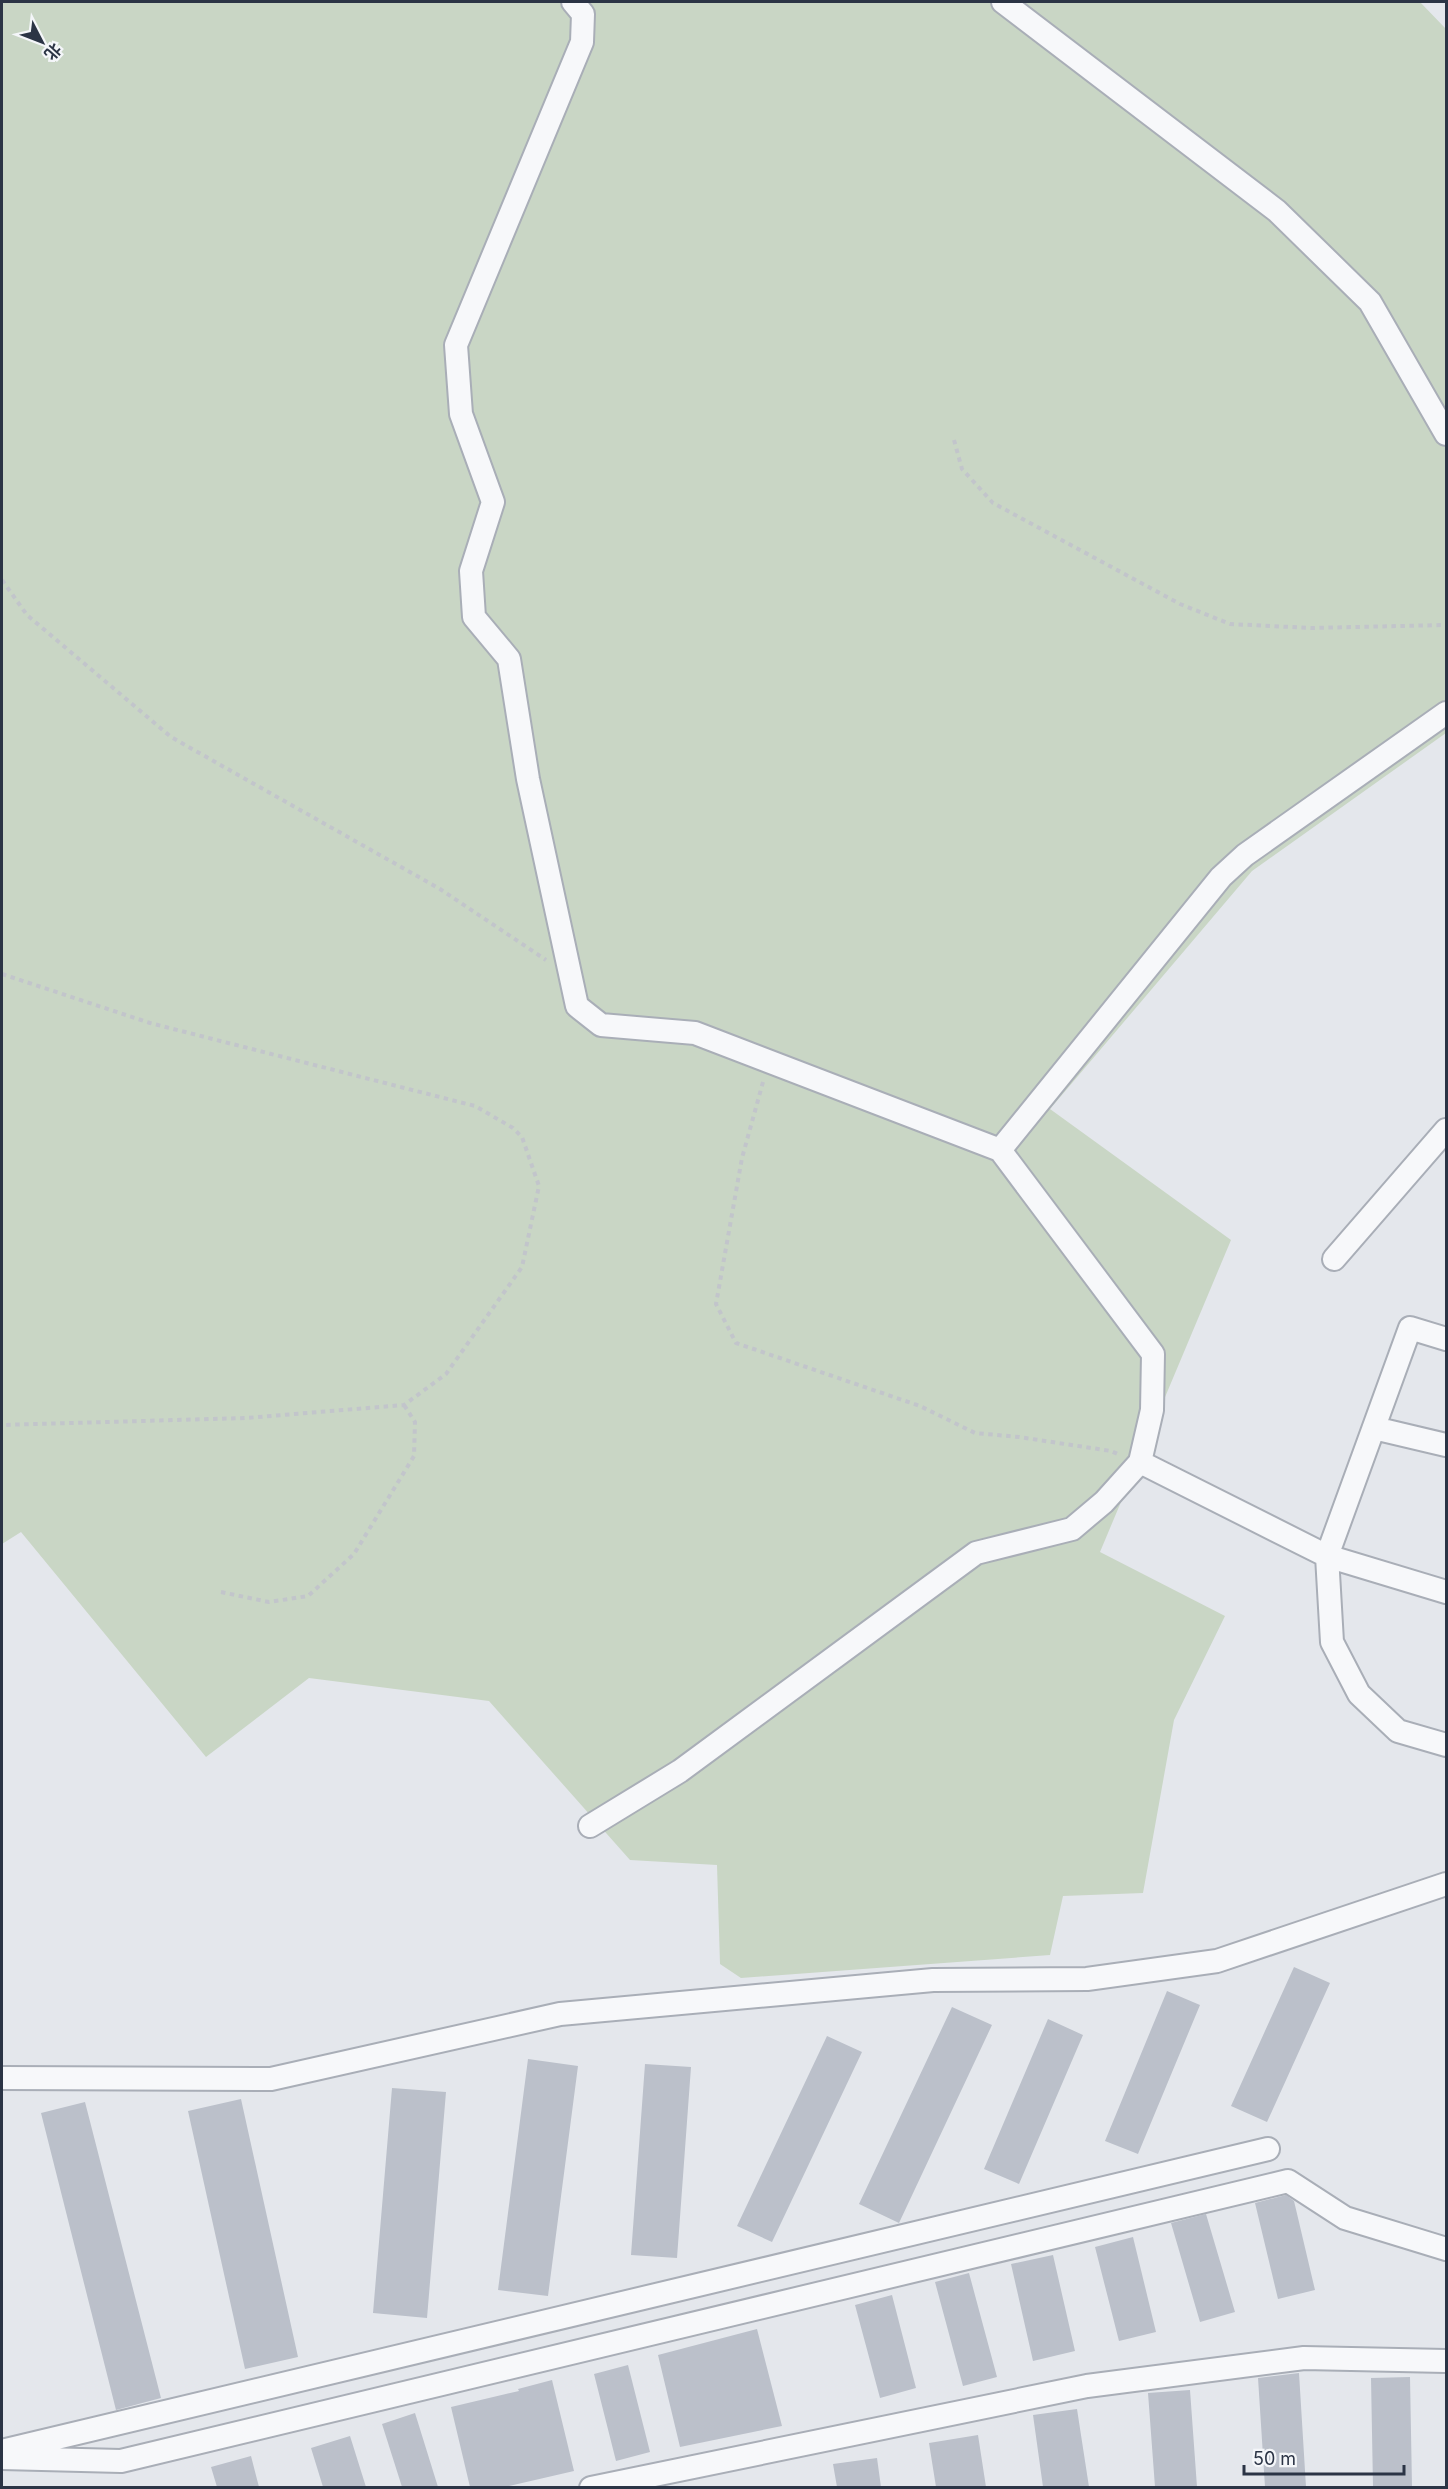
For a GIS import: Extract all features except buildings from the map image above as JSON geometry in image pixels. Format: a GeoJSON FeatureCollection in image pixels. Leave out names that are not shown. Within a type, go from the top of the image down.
{"type":"FeatureCollection","features":[{"type":"Feature","properties":{"kind":"street"},"geometry":{"type":"LineString","coordinates":[[573,2],[583,14],[582,42],[456,345],[460,414],[493,502],[471,571],[474,617],[509,659],[528,779],[577,1006],[601,1025],[695,1033],[1000,1150],[1153,1354],[1152,1410],[1140,1462],[1104,1503],[1072,1529],[976,1553],[680,1771],[590,1826]]}},
{"type":"Feature","properties":{"kind":"street"},"geometry":{"type":"LineString","coordinates":[[1003,2],[1277,211],[1370,302],[1446,434]]}},
{"type":"Feature","properties":{"kind":"street"},"geometry":{"type":"LineString","coordinates":[[1000,1150],[1221,877],[1245,855],[1446,713]]}},
{"type":"Feature","properties":{"kind":"street"},"geometry":{"type":"LineString","coordinates":[[1334,1259],[1446,1130]]}},
{"type":"Feature","properties":{"kind":"street"},"geometry":{"type":"LineString","coordinates":[[1446,1339],[1410,1328],[1327,1556],[1332,1642],[1359,1694],[1398,1731],[1446,1745]]}},
{"type":"Feature","properties":{"kind":"street"},"geometry":{"type":"LineString","coordinates":[[1374,1428],[1446,1445]]}},
{"type":"Feature","properties":{"kind":"street"},"geometry":{"type":"LineString","coordinates":[[1140,1462],[1327,1556],[1446,1592]]}},
{"type":"Feature","properties":{"kind":"street"},"geometry":{"type":"LineString","coordinates":[[2,2078],[271,2079],[560,2014],[933,1980],[1099,1977],[1217,1961],[1446,1884]]}},
{"type":"Feature","properties":{"kind":"street"},"geometry":{"type":"LineString","coordinates":[[2,2451],[1268,2149]]}},
{"type":"Feature","properties":{"kind":"street"},"geometry":{"type":"LineString","coordinates":[[2,2458],[122,2461],[1288,2181],[1345,2218],[1446,2249]]}},
{"type":"Feature","properties":{"kind":"street"},"geometry":{"type":"LineString","coordinates":[[591,2487],[1087,2386],[1304,2358],[1446,2361]]}},
{"type":"Feature","properties":{"kind":"path"},"geometry":{"type":"LineString","coordinates":[[954,440],[962,469],[993,503],[1180,604],[1230,624],[1311,628],[1446,625]]}},
{"type":"Feature","properties":{"kind":"path"},"geometry":{"type":"LineString","coordinates":[[2,580],[27,615],[171,737],[440,889],[571,977]]}},
{"type":"Feature","properties":{"kind":"path"},"geometry":{"type":"LineString","coordinates":[[2,974],[150,1023],[475,1106],[513,1128],[522,1137],[539,1186],[522,1267],[446,1374],[404,1405],[246,1418],[2,1425]]}},
{"type":"Feature","properties":{"kind":"path"},"geometry":{"type":"LineString","coordinates":[[768,1061],[742,1158],[716,1304],[736,1342],[920,1406],[975,1434],[1019,1437],[1111,1451],[1140,1462]]}},
{"type":"Feature","properties":{"kind":"path"},"geometry":{"type":"LineString","coordinates":[[221,1592],[268,1602],[308,1596],[354,1554],[414,1456],[415,1422],[404,1405]]}},
{"type":"Feature","properties":{"kind":"green space"},"geometry":{"type":"Polygon","coordinates":[[[2,2],[1420,2],[1446,29],[1446,733],[1252,871],[1050,1109],[1231,1240],[1100,1552],[1225,1616],[1174,1720],[1143,1893],[1063,1896],[1050,1955],[741,1978],[720,1964],[717,1865],[630,1860],[489,1701],[309,1678],[206,1757],[21,1532],[2,1544],[2,2]]]}}]}
